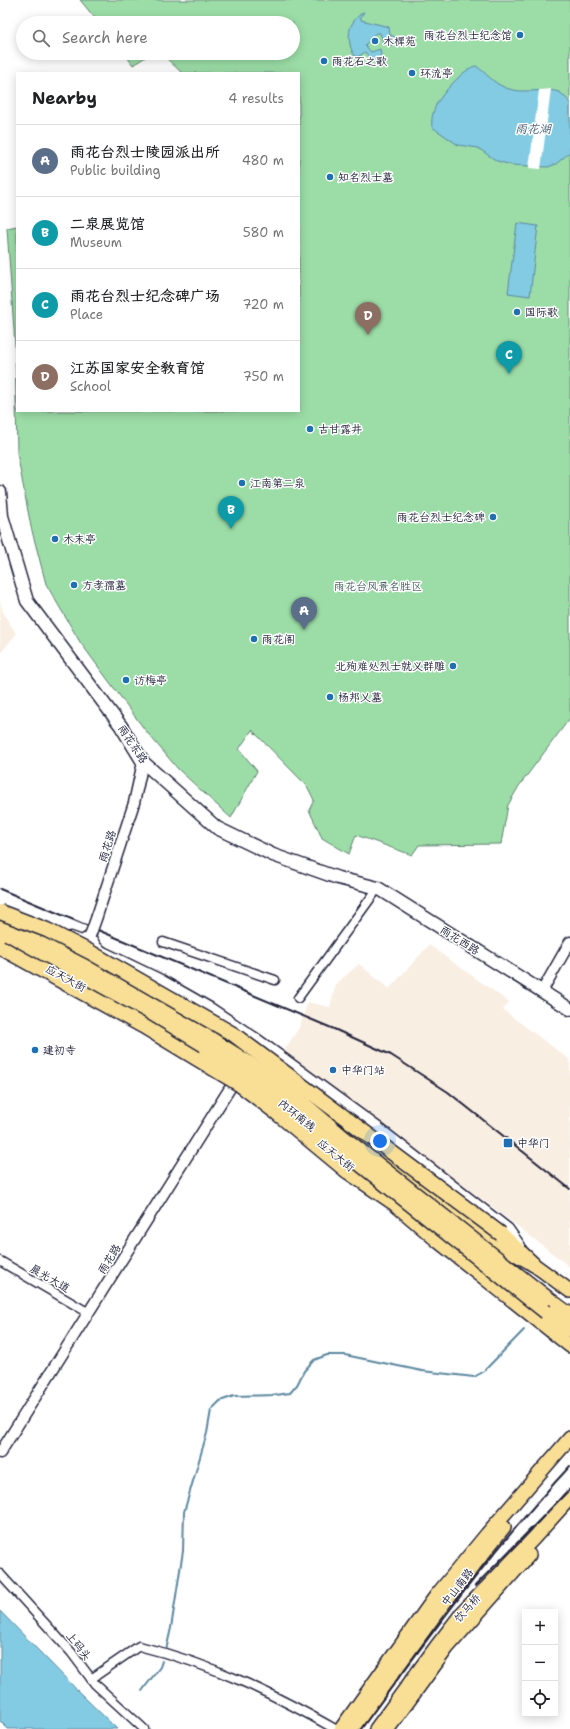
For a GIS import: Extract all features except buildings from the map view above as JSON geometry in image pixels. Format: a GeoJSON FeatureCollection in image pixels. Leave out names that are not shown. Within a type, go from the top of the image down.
{"type":"FeatureCollection","features":[{"type":"Feature","properties":{"kind":"highway"},"geometry":{"type":"LineString","coordinates":[[0,912],[47,930],[90,952],[233,1034],[501,1234],[533,1264]]}},
{"type":"Feature","properties":{"kind":"highway","name":"内环南线"},"geometry":{"type":"LineString","coordinates":[[0,924],[47,944],[103,974],[159,1006],[253,1066],[298,1099],[344,1138],[570,1315]]}},
{"type":"Feature","properties":{"kind":"highway","name":"内环南线"},"geometry":{"type":"LineString","coordinates":[[0,937],[66,968],[140,1010],[207,1050],[271,1093],[570,1330]]}},
{"type":"Feature","properties":{"kind":"highway"},"geometry":{"type":"LineString","coordinates":[[0,946],[143,1026],[239,1084],[277,1113],[347,1171],[391,1201]]}},
{"type":"Feature","properties":{"kind":"main road","name":"雨花东路"},"geometry":{"type":"LineString","coordinates":[[0,492],[2,516],[27,601],[121,726],[142,762],[217,828],[273,855],[338,878],[378,888]]}},
{"type":"Feature","properties":{"kind":"main road","name":"雨花西路"},"geometry":{"type":"LineString","coordinates":[[378,888],[570,1008]]}},
{"type":"Feature","properties":{"kind":"main road"},"geometry":{"type":"LineString","coordinates":[[0,916],[82,956],[227,1037],[254,1056],[496,1243],[533,1264],[570,1291]]}},
{"type":"Feature","properties":{"kind":"main road","name":"应天大街"},"geometry":{"type":"LineString","coordinates":[[0,946],[24,955],[143,1019],[237,1077],[391,1201],[439,1242],[570,1346]]}},
{"type":"Feature","properties":{"kind":"main road"},"geometry":{"type":"LineString","coordinates":[[341,1729],[436,1596],[487,1534],[570,1438]]}},
{"type":"Feature","properties":{"kind":"main road","name":"中山南路"},"geometry":{"type":"LineString","coordinates":[[352,1729],[455,1589],[508,1523],[570,1452]]}},
{"type":"Feature","properties":{"kind":"main road","name":"饮马桥"},"geometry":{"type":"LineString","coordinates":[[376,1729],[463,1612],[570,1498]]}},
{"type":"Feature","properties":{"kind":"main road"},"geometry":{"type":"LineString","coordinates":[[388,1729],[430,1670],[462,1630],[570,1509]]}},
{"type":"Feature","properties":{"kind":"street","name":"雨花路"},"geometry":{"type":"LineString","coordinates":[[90,936],[134,803],[142,762]]}},
{"type":"Feature","properties":{"kind":"street"},"geometry":{"type":"LineString","coordinates":[[298,998],[378,888]]}},
{"type":"Feature","properties":{"kind":"street"},"geometry":{"type":"LineString","coordinates":[[0,905],[72,938],[82,941],[90,936],[96,947],[103,952],[161,980],[210,1008],[258,1040],[377,1127],[508,1229],[533,1264]]}},
{"type":"Feature","properties":{"kind":"street"},"geometry":{"type":"LineString","coordinates":[[164,942],[275,980]]}},
{"type":"Feature","properties":{"kind":"street"},"geometry":{"type":"LineString","coordinates":[[542,991],[570,942]]}},
{"type":"Feature","properties":{"kind":"street"},"geometry":{"type":"LineString","coordinates":[[254,1056],[261,1030]]}},
{"type":"Feature","properties":{"kind":"street","name":"雨花路"},"geometry":{"type":"LineString","coordinates":[[0,1454],[237,1077],[254,1056]]}},
{"type":"Feature","properties":{"kind":"street","name":"晨光大道"},"geometry":{"type":"LineString","coordinates":[[0,1261],[89,1313]]}},
{"type":"Feature","properties":{"kind":"street","name":"上码头"},"geometry":{"type":"LineString","coordinates":[[0,1574],[71,1652],[91,1679],[144,1729]]}},
{"type":"Feature","properties":{"kind":"street"},"geometry":{"type":"LineString","coordinates":[[91,1679],[139,1646],[190,1660],[226,1674],[289,1704],[335,1729]]}},
{"type":"Feature","properties":{"kind":"shaded area"},"geometry":{"type":"Polygon","coordinates":[[[0,600],[3,612],[16,634],[0,654],[0,600]]]}},
{"type":"Feature","properties":{"kind":"shaded area"},"geometry":{"type":"Polygon","coordinates":[[[429,945],[509,1002],[503,1010],[570,1060],[570,1267],[491,1206],[283,1052],[299,1028],[308,1002],[330,1007],[336,984],[359,964],[389,989],[429,945]]]}},
{"type":"Feature","properties":{"kind":"green space","name":"雨花台风景名胜区"},"geometry":{"type":"Polygon","coordinates":[[[80,0],[570,0],[570,718],[519,786],[508,805],[501,844],[419,845],[412,855],[356,835],[349,854],[322,838],[309,810],[314,800],[307,786],[252,730],[239,749],[257,771],[231,818],[178,769],[145,730],[80,642],[46,584],[31,527],[17,453],[16,412],[300,412],[300,72],[181,72],[168,60],[300,60],[300,16],[93,16],[80,0]]]}},
{"type":"Feature","properties":{"kind":"green space"},"geometry":{"type":"Polygon","coordinates":[[[129,60],[141,60],[133,65],[129,60]]]}},
{"type":"Feature","properties":{"kind":"green space","name":"雨花台风景名胜区"},"geometry":{"type":"Polygon","coordinates":[[[16,226],[16,399],[15,345],[7,228],[16,226]]]}},
{"type":"Feature","properties":{"kind":"water"},"geometry":{"type":"Polygon","coordinates":[[[363,12],[361,20],[389,27],[390,35],[400,39],[399,45],[391,46],[388,43],[383,42],[380,33],[376,33],[373,36],[365,45],[371,52],[380,49],[381,55],[378,61],[372,61],[365,52],[358,57],[355,56],[351,49],[349,36],[350,27],[355,19],[363,12]]]}},
{"type":"Feature","properties":{"kind":"water","name":"雨花湖"},"geometry":{"type":"Polygon","coordinates":[[[476,66],[497,83],[506,88],[520,91],[548,90],[559,92],[563,95],[570,103],[570,152],[556,164],[548,167],[511,165],[497,161],[478,148],[458,145],[432,127],[433,113],[439,100],[460,76],[476,66]]]}},
{"type":"Feature","properties":{"kind":"water"},"geometry":{"type":"Polygon","coordinates":[[[517,223],[538,226],[530,296],[508,293],[517,223]]]}},
{"type":"Feature","properties":{"kind":"water"},"geometry":{"type":"Polygon","coordinates":[[[0,1611],[117,1729],[8,1729],[0,1721],[0,1611]]]}},
{"type":"Feature","properties":{"kind":"pier"},"geometry":{"type":"Polygon","coordinates":[[[551,89],[541,169],[529,168],[539,90],[551,89]]]}},
{"type":"Feature","properties":{"kind":"waterway"},"geometry":{"type":"LineString","coordinates":[[166,1650],[171,1628],[183,1551],[184,1512],[207,1433],[211,1410],[220,1401],[234,1396],[276,1395],[290,1393],[297,1385],[304,1371],[314,1360],[327,1355],[345,1355],[422,1371],[474,1377],[483,1372],[524,1330]]}},
{"type":"Feature","properties":{"kind":"waterway"},"geometry":{"type":"LineString","coordinates":[[142,1691],[160,1667],[162,1661]]}},
{"type":"Feature","properties":{"kind":"railway"},"geometry":{"type":"LineString","coordinates":[[0,889],[334,1029],[391,1055],[448,1092],[570,1189]]}},
{"type":"Feature","properties":{"kind":"railway"},"geometry":{"type":"LineString","coordinates":[[361,1729],[462,1594],[515,1529],[570,1466]]}},
{"type":"Feature","properties":{"kind":"railway"},"geometry":{"type":"LineString","coordinates":[[475,1586],[570,1489]]}},
{"type":"Feature","properties":{"kind":"place","name":"雨花台烈士纪念馆"},"geometry":{"type":"Point","coordinates":[520,35]}},
{"type":"Feature","properties":{"kind":"place","name":"木樨苑"},"geometry":{"type":"Point","coordinates":[375,41]}},
{"type":"Feature","properties":{"kind":"place","name":"雨花石之歌"},"geometry":{"type":"Point","coordinates":[324,61]}},
{"type":"Feature","properties":{"kind":"place","name":"环流亭"},"geometry":{"type":"Point","coordinates":[412,73]}},
{"type":"Feature","properties":{"kind":"place","name":"知名烈士墓"},"geometry":{"type":"Point","coordinates":[330,177]}},
{"type":"Feature","properties":{"kind":"place","name":"国际歌"},"geometry":{"type":"Point","coordinates":[517,312]}},
{"type":"Feature","properties":{"kind":"place","name":"江苏国家安全教育馆"},"geometry":{"type":"Point","coordinates":[368,335]}},
{"type":"Feature","properties":{"kind":"place","name":"雨花台烈士纪念碑广场"},"geometry":{"type":"Point","coordinates":[509,374]}},
{"type":"Feature","properties":{"kind":"place","name":"古甘露井"},"geometry":{"type":"Point","coordinates":[310,429]}},
{"type":"Feature","properties":{"kind":"place","name":"江南第二泉"},"geometry":{"type":"Point","coordinates":[242,483]}},
{"type":"Feature","properties":{"kind":"place","name":"雨花台烈士纪念碑"},"geometry":{"type":"Point","coordinates":[493,517]}},
{"type":"Feature","properties":{"kind":"place","name":"二泉展览馆"},"geometry":{"type":"Point","coordinates":[231,529]}},
{"type":"Feature","properties":{"kind":"place","name":"木末亭"},"geometry":{"type":"Point","coordinates":[55,539]}},
{"type":"Feature","properties":{"kind":"place","name":"方孝孺墓"},"geometry":{"type":"Point","coordinates":[74,585]}},
{"type":"Feature","properties":{"kind":"place","name":"雨花台烈士陵园派出所"},"geometry":{"type":"Point","coordinates":[304,630]}},
{"type":"Feature","properties":{"kind":"place","name":"雨花阁"},"geometry":{"type":"Point","coordinates":[254,639]}},
{"type":"Feature","properties":{"kind":"place","name":"北殉难处烈士就义群雕"},"geometry":{"type":"Point","coordinates":[453,666]}},
{"type":"Feature","properties":{"kind":"place","name":"访梅亭"},"geometry":{"type":"Point","coordinates":[126,680]}},
{"type":"Feature","properties":{"kind":"place","name":"杨邦乂墓"},"geometry":{"type":"Point","coordinates":[330,697]}},
{"type":"Feature","properties":{"kind":"place","name":"建初寺"},"geometry":{"type":"Point","coordinates":[35,1050]}},
{"type":"Feature","properties":{"kind":"place","name":"中华门站"},"geometry":{"type":"Point","coordinates":[333,1070]}},
{"type":"Feature","properties":{"kind":"place","name":"中华门"},"geometry":{"type":"Point","coordinates":[508,1143]}}]}
